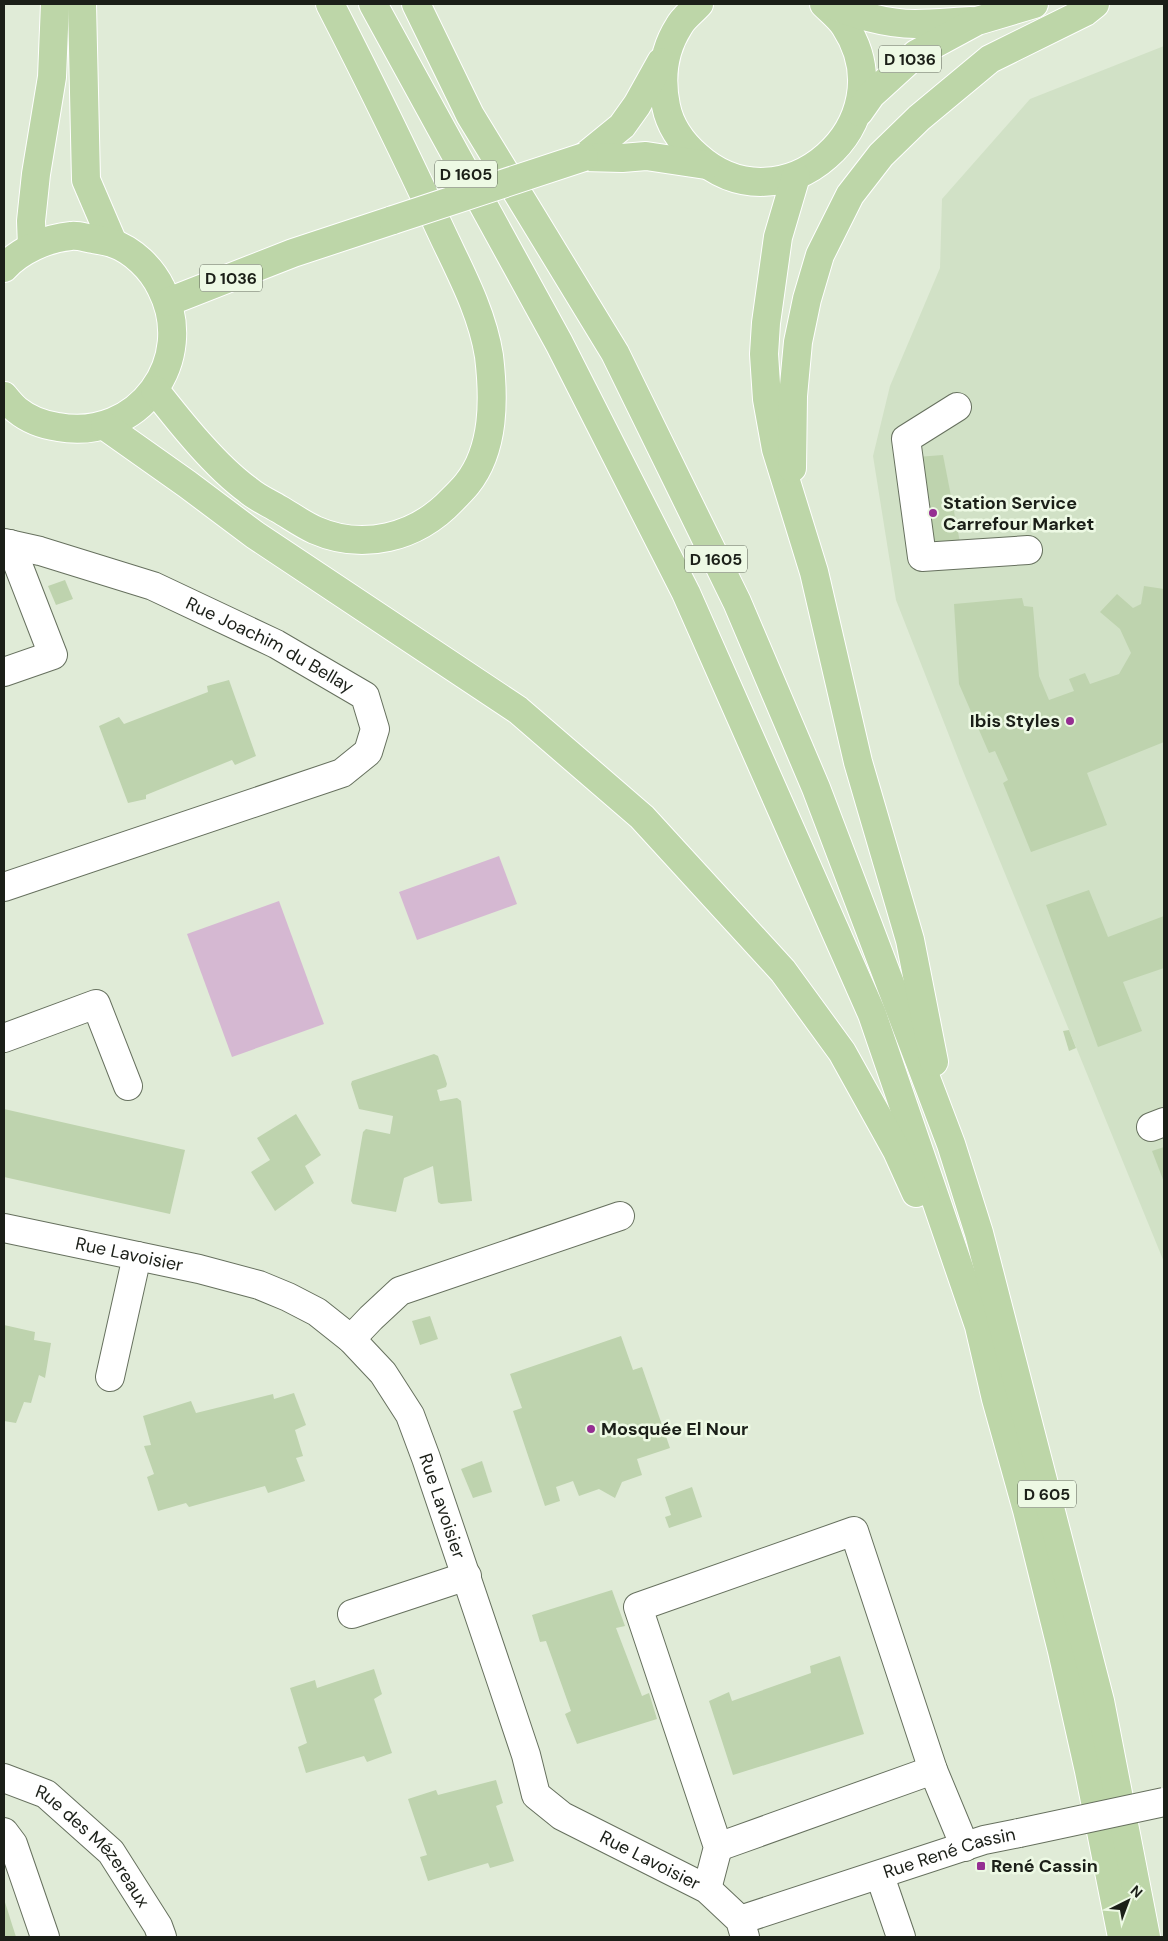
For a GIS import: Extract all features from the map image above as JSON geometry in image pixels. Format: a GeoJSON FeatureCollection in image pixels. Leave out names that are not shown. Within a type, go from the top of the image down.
{"type":"FeatureCollection","features":[{"type":"Feature","properties":{"kind":"main road"},"geometry":{"type":"LineString","coordinates":[[32,246],[31,221],[36,174],[52,77],[55,4]]}},
{"type":"Feature","properties":{"kind":"main road"},"geometry":{"type":"LineString","coordinates":[[82,4],[86,180],[113,243]]}},
{"type":"Feature","properties":{"kind":"main road"},"geometry":{"type":"LineString","coordinates":[[155,390],[186,428],[221,466],[248,490],[315,530],[359,541],[388,538],[416,529],[444,508],[469,482],[483,454],[490,422],[492,389],[488,354],[476,305],[396,134],[330,4]]}},
{"type":"Feature","properties":{"kind":"main road","name":"D 1605"},"geometry":{"type":"LineString","coordinates":[[373,4],[559,344],[686,593],[872,1014],[978,1326]]}},
{"type":"Feature","properties":{"kind":"main road","name":"D 1605"},"geometry":{"type":"LineString","coordinates":[[416,4],[470,115],[615,354],[737,602],[816,788],[951,1144]]}},
{"type":"Feature","properties":{"kind":"main road"},"geometry":{"type":"LineString","coordinates":[[699,4],[679,25],[666,54],[662,86],[668,118],[684,144],[706,165],[734,178],[765,182],[796,176],[822,162],[843,141],[857,114],[862,84],[858,55],[845,26],[826,4]]}},
{"type":"Feature","properties":{"kind":"main road","name":"D 1036"},"geometry":{"type":"LineString","coordinates":[[826,4],[861,16],[884,21],[914,24],[977,21]]}},
{"type":"Feature","properties":{"kind":"main road","name":"D 1036"},"geometry":{"type":"LineString","coordinates":[[857,114],[871,95],[900,66],[916,54],[977,21],[1034,4]]}},
{"type":"Feature","properties":{"kind":"main road"},"geometry":{"type":"LineString","coordinates":[[791,494],[793,396],[798,342],[807,299],[820,255],[850,195],[881,155],[919,118],[990,59],[1085,12],[1096,4]]}},
{"type":"Feature","properties":{"kind":"main road","name":"D 1036"},"geometry":{"type":"LineString","coordinates":[[168,302],[293,252],[584,156],[622,126],[637,105],[666,54]]}},
{"type":"Feature","properties":{"kind":"main road","name":"D 1036"},"geometry":{"type":"LineString","coordinates":[[584,156],[622,158],[646,156],[706,165]]}},
{"type":"Feature","properties":{"kind":"main road"},"geometry":{"type":"LineString","coordinates":[[796,176],[778,237],[766,322],[764,354],[767,399],[776,449],[814,572],[858,762],[910,940],[951,1144]]}},
{"type":"Feature","properties":{"kind":"main road"},"geometry":{"type":"LineString","coordinates":[[4,268],[32,246],[72,236],[113,243],[136,257],[155,277],[168,302],[173,332],[169,363],[155,390],[133,411],[104,426],[74,430],[44,425],[16,410],[4,396]]}},
{"type":"Feature","properties":{"kind":"main road"},"geometry":{"type":"LineString","coordinates":[[104,426],[187,484],[255,535],[518,710],[642,817],[783,971],[842,1052],[898,1151],[978,1326]]}},
{"type":"Feature","properties":{"kind":"main road","name":"D 605"},"geometry":{"type":"LineString","coordinates":[[951,1144],[979,1234],[1098,1692],[1146,1937]]}},
{"type":"Feature","properties":{"kind":"main road","name":"D 605"},"geometry":{"type":"LineString","coordinates":[[978,1326],[1062,1651],[1089,1771],[1122,1937]]}},
{"type":"Feature","properties":{"kind":"street"},"geometry":{"type":"LineString","coordinates":[[957,407],[906,439],[922,557],[1028,550]]}},
{"type":"Feature","properties":{"kind":"street"},"geometry":{"type":"LineString","coordinates":[[4,672],[53,655],[7,544]]}},
{"type":"Feature","properties":{"kind":"street","name":"Rue Joachim du Bellay"},"geometry":{"type":"LineString","coordinates":[[4,887],[342,773],[368,752],[375,729],[365,696],[276,644],[153,586],[40,551],[7,544]]}},
{"type":"Feature","properties":{"kind":"street"},"geometry":{"type":"LineString","coordinates":[[4,1038],[96,1004],[128,1086]]}},
{"type":"Feature","properties":{"kind":"street"},"geometry":{"type":"LineString","coordinates":[[351,1339],[400,1291],[620,1216]]}},
{"type":"Feature","properties":{"kind":"street","name":"Rue Lavoisier"},"geometry":{"type":"LineString","coordinates":[[4,1228],[137,1256],[259,1285],[317,1312],[351,1339],[383,1372],[410,1415],[526,1755],[536,1796],[562,1816],[708,1889],[743,1929]]}},
{"type":"Feature","properties":{"kind":"street"},"geometry":{"type":"LineString","coordinates":[[110,1377],[137,1256]]}},
{"type":"Feature","properties":{"kind":"street"},"geometry":{"type":"LineString","coordinates":[[708,1889],[718,1847],[638,1607],[854,1531],[933,1770],[965,1847]]}},
{"type":"Feature","properties":{"kind":"street"},"geometry":{"type":"LineString","coordinates":[[352,1614],[466,1576]]}},
{"type":"Feature","properties":{"kind":"street"},"geometry":{"type":"LineString","coordinates":[[718,1847],[933,1770]]}},
{"type":"Feature","properties":{"kind":"street","name":"Rue des Mézereaux"},"geometry":{"type":"LineString","coordinates":[[4,1778],[46,1794],[111,1852],[158,1926],[162,1937]]}},
{"type":"Feature","properties":{"kind":"street","name":"Rue René Cassin"},"geometry":{"type":"LineString","coordinates":[[743,1929],[880,1876],[965,1847],[1019,1833],[1164,1802]]}},
{"type":"Feature","properties":{"kind":"street"},"geometry":{"type":"LineString","coordinates":[[4,1832],[13,1844],[46,1937]]}},
{"type":"Feature","properties":{"kind":"street"},"geometry":{"type":"LineString","coordinates":[[880,1876],[901,1937]]}},
{"type":"Feature","properties":{"kind":"shaded area"},"geometry":{"type":"Polygon","coordinates":[[[1164,46],[1164,1262],[963,771],[896,600],[873,456],[890,386],[940,268],[942,199],[1030,99],[1164,46]]]}},
{"type":"Feature","properties":{"kind":"shaded area"},"geometry":{"type":"Polygon","coordinates":[[[499,856],[517,904],[417,940],[399,892],[499,856]]]}},
{"type":"Feature","properties":{"kind":"shaded area"},"geometry":{"type":"Polygon","coordinates":[[[279,901],[324,1024],[232,1057],[187,934],[279,901]]]}},
{"type":"Feature","properties":{"kind":"building","name":"Station Service Carrefour Market"},"geometry":{"type":"Polygon","coordinates":[[[943,455],[965,568],[919,571],[904,458],[943,455]]]}},
{"type":"Feature","properties":{"kind":"building"},"geometry":{"type":"Polygon","coordinates":[[[65,580],[73,599],[56,605],[48,586],[65,580]]]}},
{"type":"Feature","properties":{"kind":"building","name":"Ibis Styles"},"geometry":{"type":"Polygon","coordinates":[[[1144,586],[1164,589],[1164,742],[1087,773],[1107,825],[1031,852],[1003,783],[1008,780],[995,751],[989,753],[959,684],[954,604],[1022,598],[1024,606],[1033,607],[1039,676],[1049,700],[1074,691],[1069,679],[1085,673],[1090,684],[1119,674],[1131,653],[1120,629],[1100,612],[1117,594],[1133,608],[1141,604],[1144,586]]]}},
{"type":"Feature","properties":{"kind":"building"},"geometry":{"type":"Polygon","coordinates":[[[229,680],[256,756],[235,765],[232,760],[146,795],[146,799],[128,803],[99,726],[119,717],[124,724],[208,692],[207,686],[229,680]]]}},
{"type":"Feature","properties":{"kind":"building"},"geometry":{"type":"Polygon","coordinates":[[[1089,890],[1108,937],[1164,916],[1164,968],[1123,982],[1142,1031],[1098,1047],[1046,905],[1089,890]]]}},
{"type":"Feature","properties":{"kind":"building"},"geometry":{"type":"Polygon","coordinates":[[[1069,1030],[1076,1048],[1069,1051],[1063,1031],[1069,1030]]]}},
{"type":"Feature","properties":{"kind":"building"},"geometry":{"type":"Polygon","coordinates":[[[434,1054],[438,1056],[447,1084],[446,1087],[437,1090],[440,1101],[457,1098],[461,1101],[472,1201],[441,1204],[438,1202],[433,1166],[404,1178],[396,1212],[353,1204],[351,1201],[363,1132],[366,1129],[390,1134],[393,1116],[359,1109],[351,1084],[352,1081],[434,1054]]]}},
{"type":"Feature","properties":{"kind":"building"},"geometry":{"type":"Polygon","coordinates":[[[4,1109],[185,1150],[170,1214],[4,1177],[4,1109]]]}},
{"type":"Feature","properties":{"kind":"building"},"geometry":{"type":"Polygon","coordinates":[[[296,1114],[321,1155],[305,1166],[314,1183],[275,1211],[251,1172],[270,1160],[257,1138],[296,1114]]]}},
{"type":"Feature","properties":{"kind":"building"},"geometry":{"type":"Polygon","coordinates":[[[1164,1147],[1164,1182],[1152,1151],[1164,1147]]]}},
{"type":"Feature","properties":{"kind":"building"},"geometry":{"type":"Polygon","coordinates":[[[430,1316],[438,1339],[420,1345],[412,1321],[430,1316]]]}},
{"type":"Feature","properties":{"kind":"building"},"geometry":{"type":"Polygon","coordinates":[[[4,1325],[35,1332],[34,1340],[51,1343],[45,1378],[39,1375],[31,1403],[24,1402],[16,1423],[4,1421],[4,1325]]]}},
{"type":"Feature","properties":{"kind":"building","name":"Mosquée El Nour"},"geometry":{"type":"Polygon","coordinates":[[[621,1336],[633,1370],[642,1367],[670,1448],[637,1459],[642,1475],[622,1482],[615,1498],[599,1489],[579,1496],[573,1481],[556,1487],[560,1501],[545,1506],[513,1411],[522,1408],[510,1374],[621,1336]]]}},
{"type":"Feature","properties":{"kind":"building"},"geometry":{"type":"Polygon","coordinates":[[[294,1393],[306,1425],[295,1430],[303,1456],[296,1458],[305,1481],[268,1493],[265,1486],[189,1507],[186,1503],[158,1511],[147,1477],[154,1474],[144,1446],[151,1445],[143,1416],[191,1401],[196,1413],[273,1394],[274,1399],[294,1393]]]}},
{"type":"Feature","properties":{"kind":"building"},"geometry":{"type":"Polygon","coordinates":[[[482,1461],[492,1492],[473,1498],[461,1469],[482,1461]]]}},
{"type":"Feature","properties":{"kind":"building"},"geometry":{"type":"Polygon","coordinates":[[[692,1487],[702,1517],[669,1528],[665,1517],[671,1515],[665,1497],[692,1487]]]}},
{"type":"Feature","properties":{"kind":"building"},"geometry":{"type":"Polygon","coordinates":[[[612,1590],[625,1626],[616,1628],[642,1696],[649,1693],[657,1719],[577,1744],[565,1714],[571,1711],[546,1641],[540,1642],[532,1615],[612,1590]]]}},
{"type":"Feature","properties":{"kind":"building"},"geometry":{"type":"Polygon","coordinates":[[[840,1656],[864,1734],[733,1775],[709,1701],[729,1692],[732,1701],[811,1673],[810,1666],[840,1656]]]}},
{"type":"Feature","properties":{"kind":"building"},"geometry":{"type":"Polygon","coordinates":[[[374,1669],[382,1694],[374,1699],[392,1753],[367,1762],[364,1756],[306,1773],[298,1747],[307,1743],[290,1688],[315,1680],[317,1688],[374,1669]]]}},
{"type":"Feature","properties":{"kind":"building"},"geometry":{"type":"Polygon","coordinates":[[[496,1780],[503,1803],[496,1806],[514,1861],[490,1868],[488,1863],[428,1881],[420,1857],[427,1855],[408,1799],[436,1790],[438,1795],[496,1780]]]}},
{"type":"Feature","properties":{"kind":"building"},"geometry":{"type":"Polygon","coordinates":[[[4,1899],[16,1937],[4,1937],[4,1899]]]}},
{"type":"Feature","properties":{"kind":"place","name":"Station Service Carrefour Market"},"geometry":{"type":"Point","coordinates":[933,513]}},
{"type":"Feature","properties":{"kind":"place","name":"Ibis Styles"},"geometry":{"type":"Point","coordinates":[1070,721]}},
{"type":"Feature","properties":{"kind":"place","name":"Mosquée El Nour"},"geometry":{"type":"Point","coordinates":[591,1429]}},
{"type":"Feature","properties":{"kind":"place","name":"René Cassin"},"geometry":{"type":"Point","coordinates":[981,1866]}}]}
